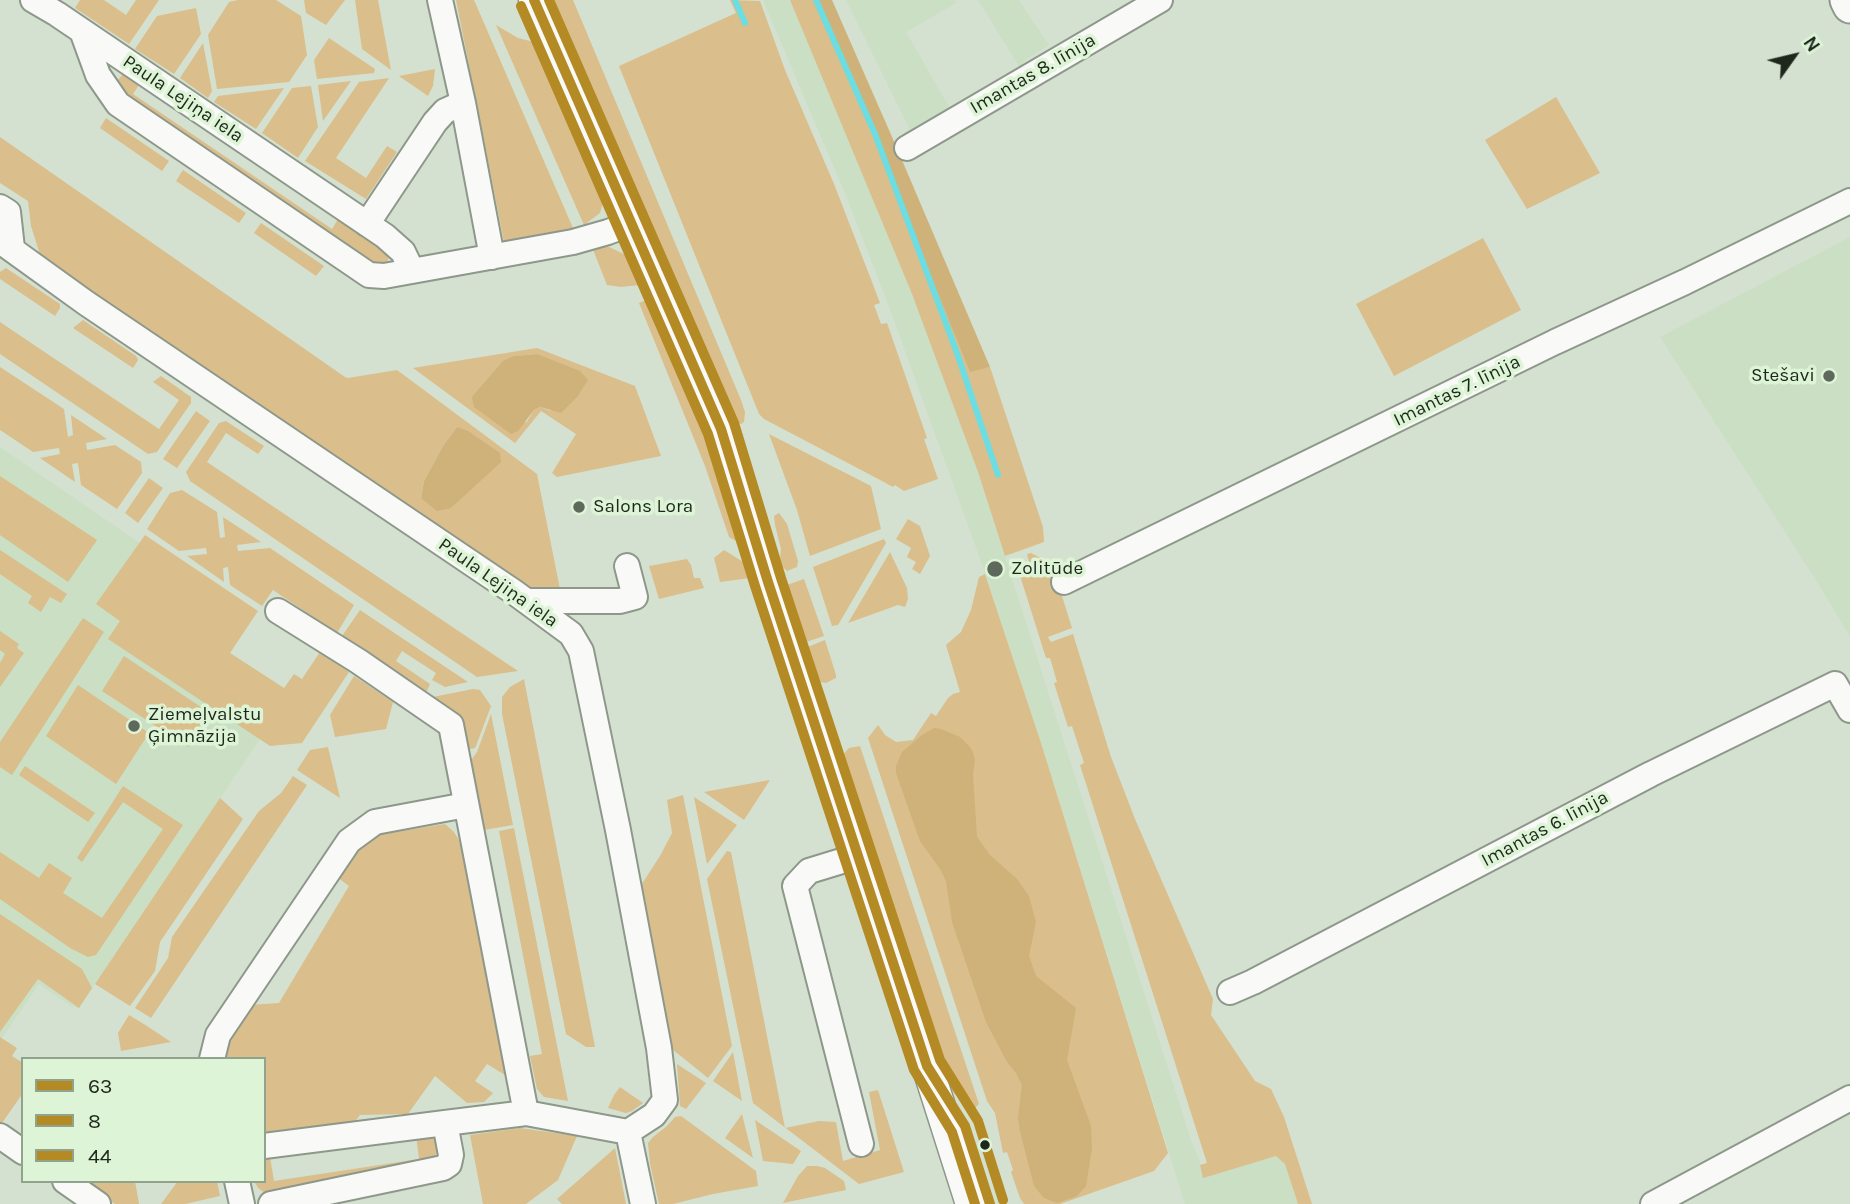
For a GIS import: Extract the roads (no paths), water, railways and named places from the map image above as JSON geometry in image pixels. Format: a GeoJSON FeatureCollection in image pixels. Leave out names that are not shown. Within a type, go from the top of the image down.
{"type":"FeatureCollection","features":[{"type":"Feature","properties":{"kind":"main road"},"geometry":{"type":"LineString","coordinates":[[1847,0],[1850,6]]}},
{"type":"Feature","properties":{"kind":"street"},"geometry":{"type":"LineString","coordinates":[[440,0],[463,103],[492,257]]}},
{"type":"Feature","properties":{"kind":"street"},"geometry":{"type":"LineString","coordinates":[[534,0],[721,429],[768,582],[971,1204]]}},
{"type":"Feature","properties":{"kind":"street","name":"Imantas 8. līnija"},"geometry":{"type":"LineString","coordinates":[[907,148],[1160,0]]}},
{"type":"Feature","properties":{"kind":"street","name":"Paula Lejiņa iela"},"geometry":{"type":"LineString","coordinates":[[47,3],[82,31],[368,224],[403,252],[412,271]]}},
{"type":"Feature","properties":{"kind":"street"},"geometry":{"type":"LineString","coordinates":[[82,31],[98,75],[111,95],[126,110],[369,275],[378,277],[573,242],[632,223]]}},
{"type":"Feature","properties":{"kind":"street"},"geometry":{"type":"LineString","coordinates":[[368,224],[435,121],[445,111],[463,103]]}},
{"type":"Feature","properties":{"kind":"street","name":"Imantas 7. līnija"},"geometry":{"type":"LineString","coordinates":[[1064,583],[1555,342],[1850,201]]}},
{"type":"Feature","properties":{"kind":"street"},"geometry":{"type":"LineString","coordinates":[[0,207],[8,212],[6,244]]}},
{"type":"Feature","properties":{"kind":"street","name":"Paula Lejiņa iela"},"geometry":{"type":"LineString","coordinates":[[6,244],[86,303],[527,601],[570,634],[581,651],[659,1048],[665,1100],[654,1115],[628,1132]]}},
{"type":"Feature","properties":{"kind":"street"},"geometry":{"type":"LineString","coordinates":[[527,601],[620,601],[635,597],[627,566]]}},
{"type":"Feature","properties":{"kind":"street"},"geometry":{"type":"LineString","coordinates":[[278,611],[451,725],[526,1113]]}},
{"type":"Feature","properties":{"kind":"street","name":"Imantas 6. līnija"},"geometry":{"type":"LineString","coordinates":[[1230,992],[1651,774],[1835,684],[1850,710]]}},
{"type":"Feature","properties":{"kind":"street"},"geometry":{"type":"LineString","coordinates":[[212,1057],[218,1035],[349,841],[375,822],[466,805]]}},
{"type":"Feature","properties":{"kind":"street"},"geometry":{"type":"LineString","coordinates":[[858,856],[808,871],[795,886],[861,1144]]}},
{"type":"Feature","properties":{"kind":"street"},"geometry":{"type":"LineString","coordinates":[[1653,1204],[1850,1098]]}},
{"type":"Feature","properties":{"kind":"street"},"geometry":{"type":"LineString","coordinates":[[266,1146],[526,1113],[628,1132],[643,1204]]}},
{"type":"Feature","properties":{"kind":"street"},"geometry":{"type":"LineString","coordinates":[[271,1204],[443,1168],[449,1164],[451,1155],[445,1123]]}},
{"type":"Feature","properties":{"kind":"street"},"geometry":{"type":"LineString","coordinates":[[0,1136],[21,1151]]}},
{"type":"Feature","properties":{"kind":"street"},"geometry":{"type":"LineString","coordinates":[[68,1183],[97,1204]]}},
{"type":"Feature","properties":{"kind":"street"},"geometry":{"type":"LineString","coordinates":[[237,1183],[242,1204]]}},
{"type":"Feature","properties":{"kind":"waterway"},"geometry":{"type":"LineString","coordinates":[[735,0],[745,23]]}},
{"type":"Feature","properties":{"kind":"waterway"},"geometry":{"type":"LineString","coordinates":[[816,0],[875,134]]}},
{"type":"Feature","properties":{"kind":"waterway"},"geometry":{"type":"LineString","coordinates":[[875,134],[957,353],[998,475]]}},
{"type":"Feature","properties":{"kind":"place","name":"Stešavi"},"geometry":{"type":"Point","coordinates":[1829,376]}},
{"type":"Feature","properties":{"kind":"place","name":"Salons Lora"},"geometry":{"type":"Point","coordinates":[579,507]}},
{"type":"Feature","properties":{"kind":"place","name":"Zolitūde"},"geometry":{"type":"Point","coordinates":[995,569]}},
{"type":"Feature","properties":{"kind":"place","name":"Ziemeļvalstu Ģimnāzija"},"geometry":{"type":"Point","coordinates":[134,726]}}]}
